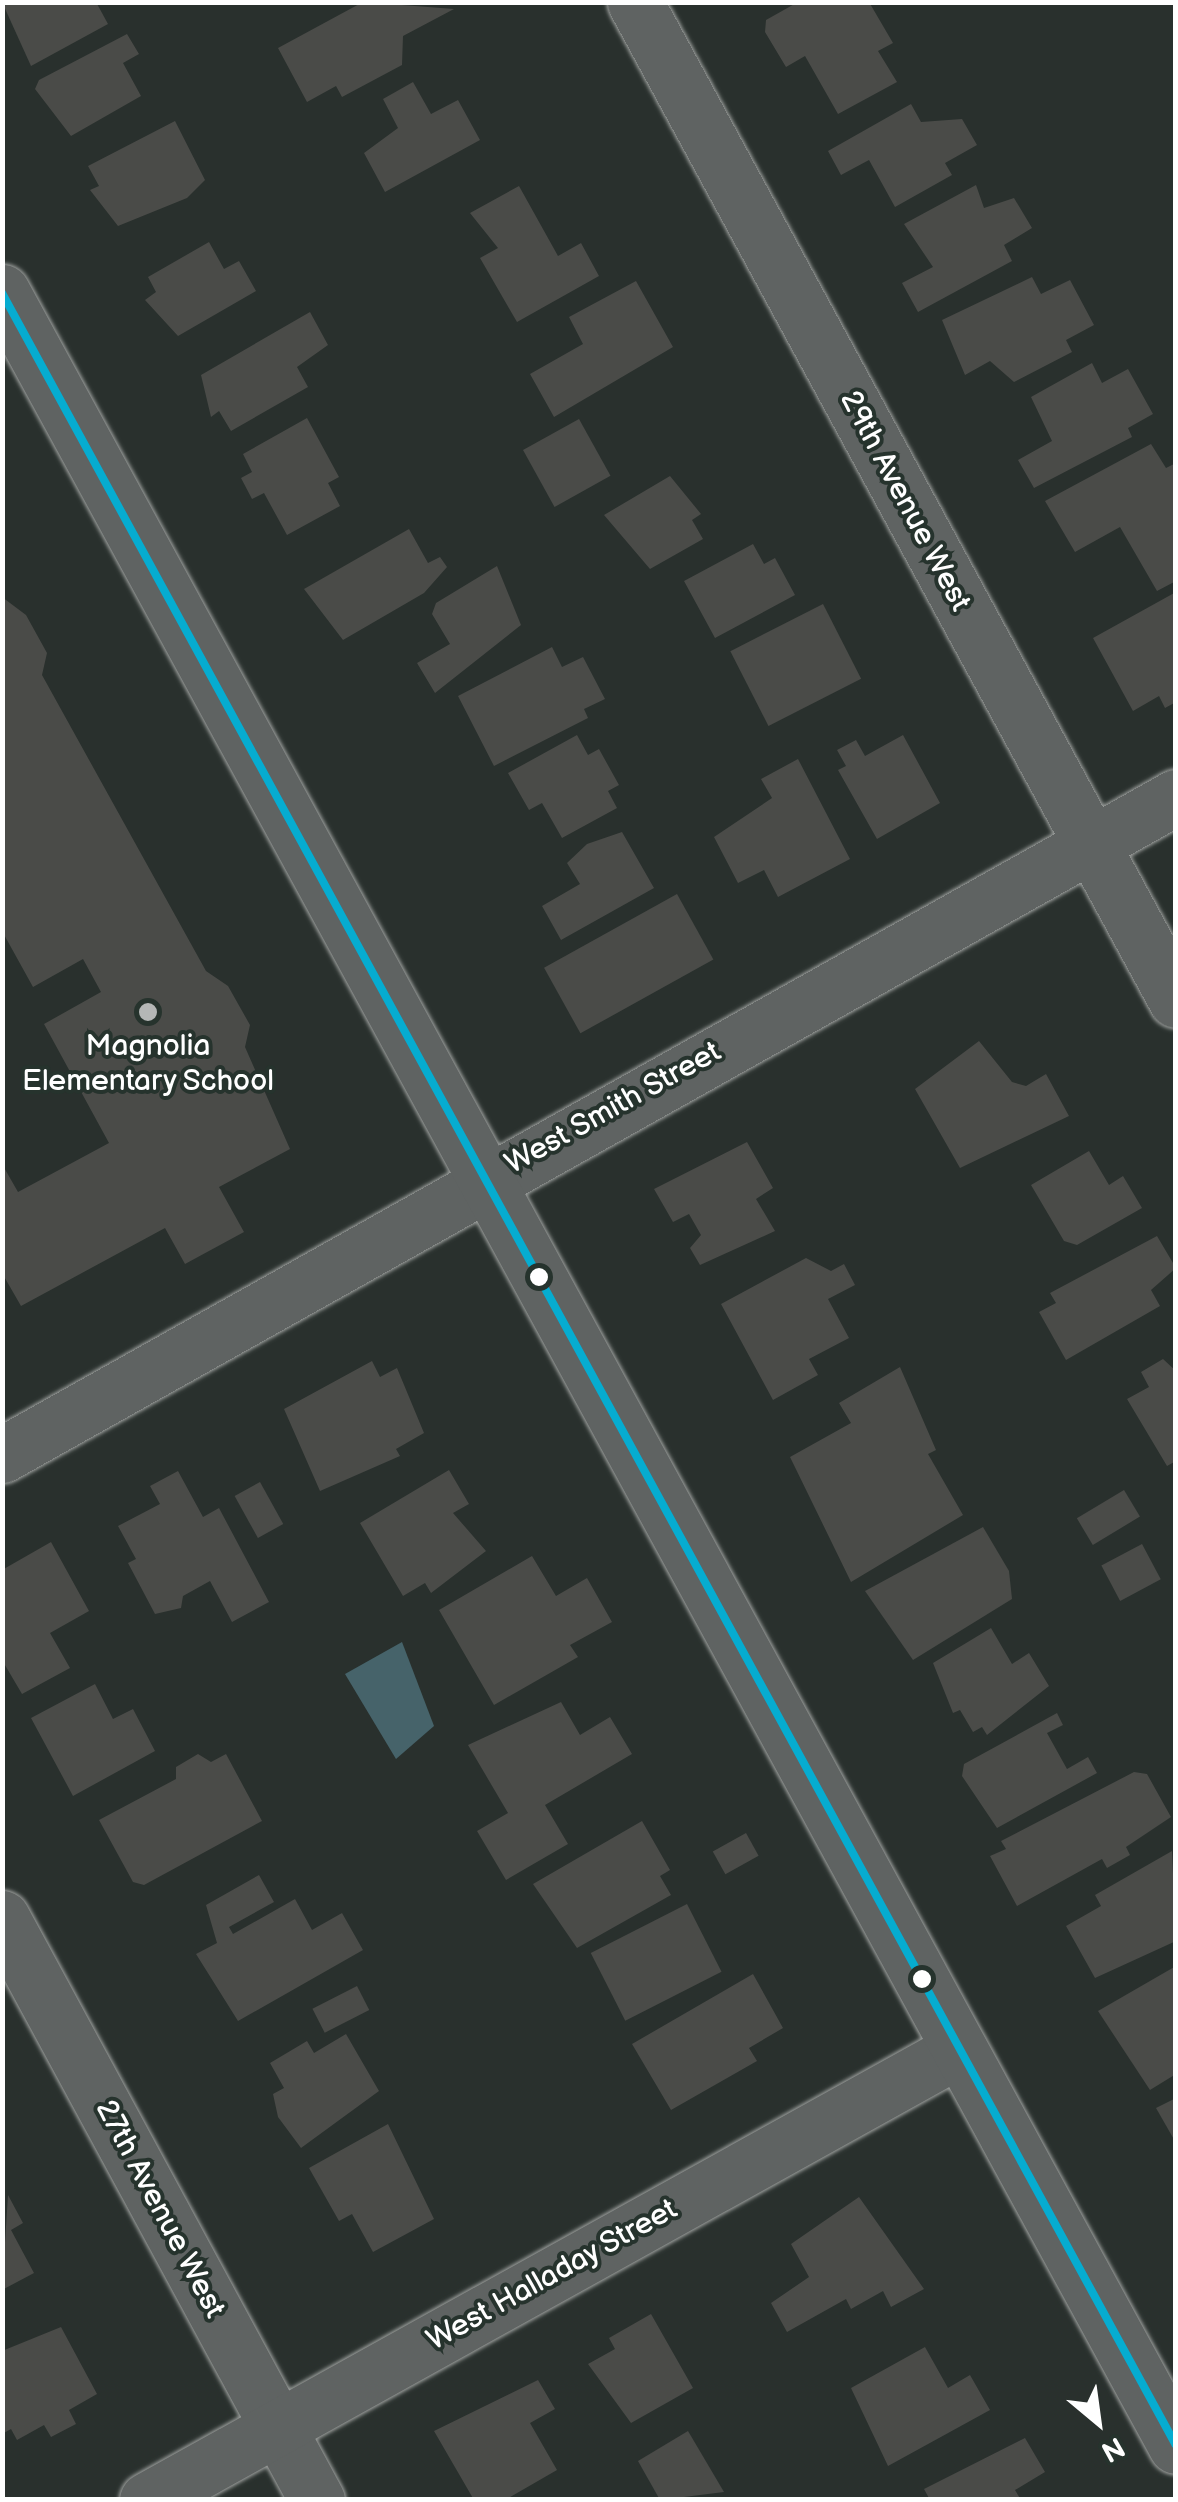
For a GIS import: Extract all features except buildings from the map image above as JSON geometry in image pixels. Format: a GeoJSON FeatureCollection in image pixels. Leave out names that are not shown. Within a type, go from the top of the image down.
{"type":"FeatureCollection","features":[{"type":"Feature","properties":{"kind":"street","name":"29th Avenue West"},"geometry":{"type":"LineString","coordinates":[[635,2],[1176,1000]]}},
{"type":"Feature","properties":{"kind":"street"},"geometry":{"type":"LineString","coordinates":[[9,318],[1176,2446]]}},
{"type":"Feature","properties":{"kind":"street","name":"West Smith Street"},"geometry":{"type":"LineString","coordinates":[[2,1455],[483,1180],[1176,798]]}},
{"type":"Feature","properties":{"kind":"street","name":"27th Avenue West"},"geometry":{"type":"LineString","coordinates":[[2,1918],[318,2500]]}},
{"type":"Feature","properties":{"kind":"street","name":"West Halladay Street"},"geometry":{"type":"LineString","coordinates":[[146,2500],[958,2050]]}},
{"type":"Feature","properties":{"kind":"water"},"geometry":{"type":"Polygon","coordinates":[[[402,1642],[434,1726],[396,1759],[345,1674],[402,1642]]]}},
{"type":"Feature","properties":{"kind":"transit line"},"geometry":{"type":"LineString","coordinates":[[2,293],[1176,2445]]}},
{"type":"Feature","properties":{"kind":"place","name":"Magnolia Elementary School"},"geometry":{"type":"Point","coordinates":[148,1012]}}]}
